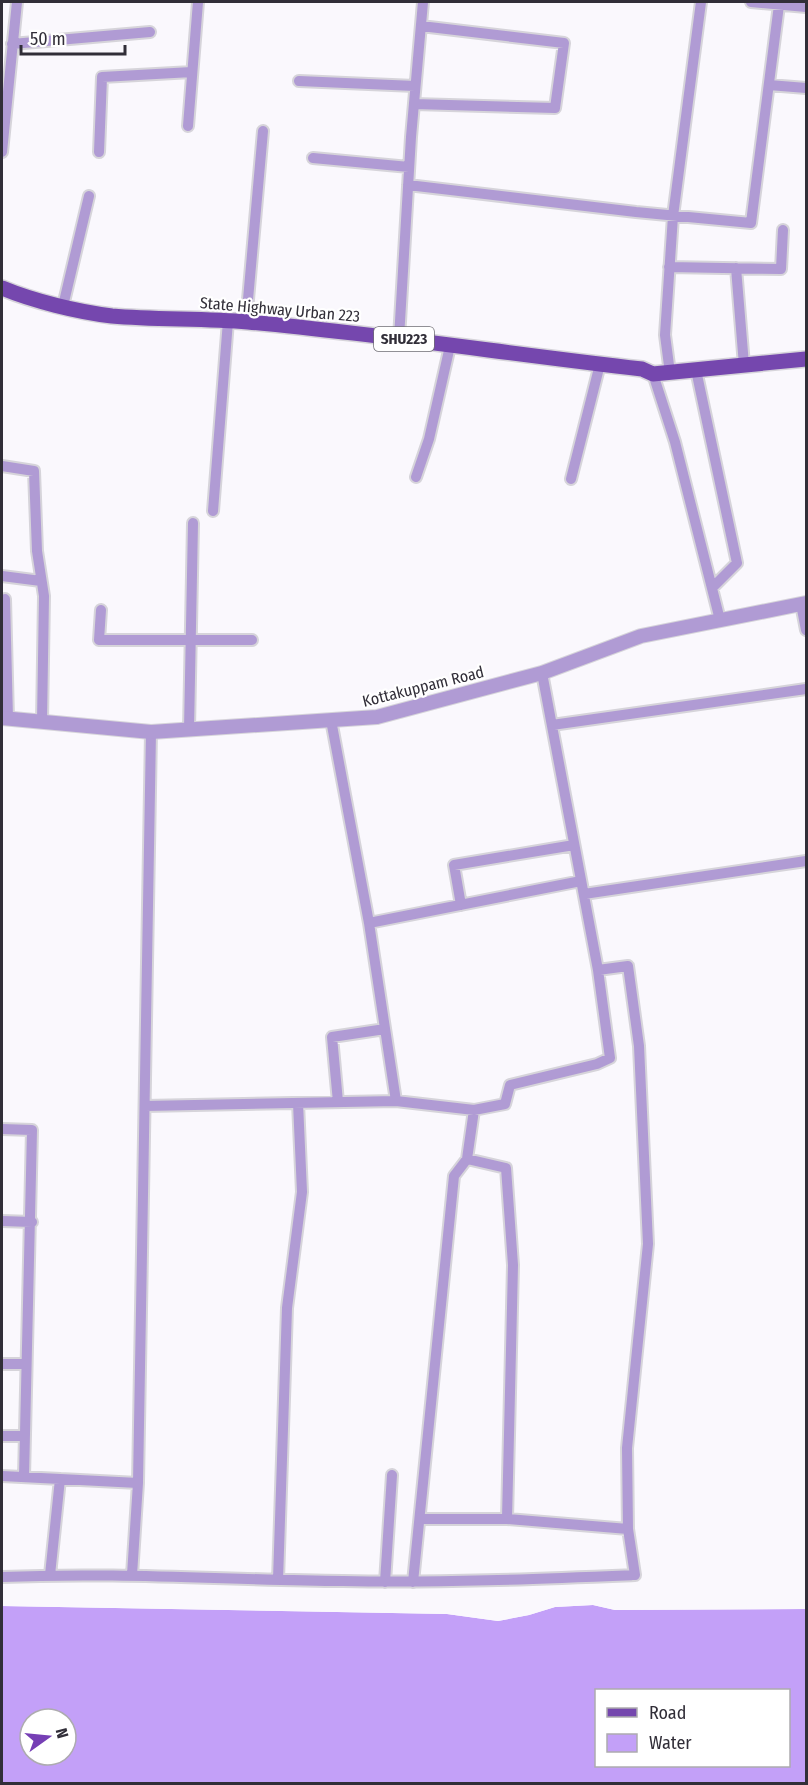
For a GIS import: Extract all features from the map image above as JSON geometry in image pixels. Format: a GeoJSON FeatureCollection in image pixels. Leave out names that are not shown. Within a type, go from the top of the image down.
{"type":"FeatureCollection","features":[{"type":"Feature","properties":{"kind":"main road","name":"State Highway Urban 223"},"geometry":{"type":"LineString","coordinates":[[2,288],[28,298],[110,316],[246,322],[399,338],[642,369],[653,374],[807,359]]}},
{"type":"Feature","properties":{"kind":"street"},"geometry":{"type":"LineString","coordinates":[[2,152],[17,2]]}},
{"type":"Feature","properties":{"kind":"street"},"geometry":{"type":"LineString","coordinates":[[188,126],[198,2]]}},
{"type":"Feature","properties":{"kind":"street"},"geometry":{"type":"LineString","coordinates":[[399,338],[409,167],[423,2]]}},
{"type":"Feature","properties":{"kind":"street"},"geometry":{"type":"LineString","coordinates":[[670,373],[665,335],[673,216],[701,2]]}},
{"type":"Feature","properties":{"kind":"street"},"geometry":{"type":"LineString","coordinates":[[751,2],[807,7]]}},
{"type":"Feature","properties":{"kind":"street"},"geometry":{"type":"LineString","coordinates":[[408,185],[750,223],[779,5]]}},
{"type":"Feature","properties":{"kind":"street"},"geometry":{"type":"LineString","coordinates":[[414,104],[555,108],[564,43],[421,26]]}},
{"type":"Feature","properties":{"kind":"street"},"geometry":{"type":"LineString","coordinates":[[12,44],[150,32]]}},
{"type":"Feature","properties":{"kind":"street"},"geometry":{"type":"LineString","coordinates":[[99,152],[102,76],[192,72]]}},
{"type":"Feature","properties":{"kind":"street"},"geometry":{"type":"LineString","coordinates":[[299,81],[415,86]]}},
{"type":"Feature","properties":{"kind":"street"},"geometry":{"type":"LineString","coordinates":[[768,86],[807,88]]}},
{"type":"Feature","properties":{"kind":"street"},"geometry":{"type":"LineString","coordinates":[[246,322],[263,131]]}},
{"type":"Feature","properties":{"kind":"street"},"geometry":{"type":"LineString","coordinates":[[313,158],[409,167]]}},
{"type":"Feature","properties":{"kind":"street"},"geometry":{"type":"LineString","coordinates":[[63,306],[89,196]]}},
{"type":"Feature","properties":{"kind":"street"},"geometry":{"type":"LineString","coordinates":[[669,267],[781,269],[783,230]]}},
{"type":"Feature","properties":{"kind":"street"},"geometry":{"type":"LineString","coordinates":[[736,268],[744,365]]}},
{"type":"Feature","properties":{"kind":"street"},"geometry":{"type":"LineString","coordinates":[[213,511],[228,321]]}},
{"type":"Feature","properties":{"kind":"street"},"geometry":{"type":"LineString","coordinates":[[416,477],[429,439],[450,346]]}},
{"type":"Feature","properties":{"kind":"street"},"geometry":{"type":"LineString","coordinates":[[571,479],[600,364]]}},
{"type":"Feature","properties":{"kind":"street"},"geometry":{"type":"LineString","coordinates":[[696,370],[737,563],[712,588]]}},
{"type":"Feature","properties":{"kind":"street"},"geometry":{"type":"LineString","coordinates":[[653,374],[675,442],[720,620]]}},
{"type":"Feature","properties":{"kind":"street"},"geometry":{"type":"LineString","coordinates":[[2,466],[34,471],[37,551],[44,596],[42,722]]}},
{"type":"Feature","properties":{"kind":"street"},"geometry":{"type":"LineString","coordinates":[[189,729],[193,523]]}},
{"type":"Feature","properties":{"kind":"street"},"geometry":{"type":"LineString","coordinates":[[2,576],[42,581]]}},
{"type":"Feature","properties":{"kind":"street"},"geometry":{"type":"LineString","coordinates":[[5,599],[5,719]]}},
{"type":"Feature","properties":{"kind":"street"},"geometry":{"type":"LineString","coordinates":[[804,604],[807,630]]}},
{"type":"Feature","properties":{"kind":"street","name":"Kottakuppam Road"},"geometry":{"type":"LineString","coordinates":[[5,719],[151,732],[377,717],[542,673],[640,636],[804,604]]}},
{"type":"Feature","properties":{"kind":"street"},"geometry":{"type":"LineString","coordinates":[[101,610],[99,640],[252,640]]}},
{"type":"Feature","properties":{"kind":"street"},"geometry":{"type":"LineString","coordinates":[[145,1106],[396,1101],[474,1110],[505,1104],[510,1084],[597,1064],[610,1058],[598,970],[542,673]]}},
{"type":"Feature","properties":{"kind":"street"},"geometry":{"type":"LineString","coordinates":[[552,725],[807,689]]}},
{"type":"Feature","properties":{"kind":"street"},"geometry":{"type":"LineString","coordinates":[[331,720],[369,923],[396,1101]]}},
{"type":"Feature","properties":{"kind":"street"},"geometry":{"type":"LineString","coordinates":[[132,1575],[138,1483],[151,732]]}},
{"type":"Feature","properties":{"kind":"street"},"geometry":{"type":"LineString","coordinates":[[460,905],[454,865],[574,845]]}},
{"type":"Feature","properties":{"kind":"street"},"geometry":{"type":"LineString","coordinates":[[584,894],[807,861]]}},
{"type":"Feature","properties":{"kind":"street"},"geometry":{"type":"LineString","coordinates":[[369,923],[581,881]]}},
{"type":"Feature","properties":{"kind":"street"},"geometry":{"type":"LineString","coordinates":[[2,1577],[132,1575],[413,1582],[503,1581],[635,1575],[628,1529],[627,1448],[648,1244],[639,1046],[628,966],[598,970]]}},
{"type":"Feature","properties":{"kind":"street"},"geometry":{"type":"LineString","coordinates":[[338,1102],[332,1037],[385,1029]]}},
{"type":"Feature","properties":{"kind":"street"},"geometry":{"type":"LineString","coordinates":[[278,1580],[287,1308],[302,1192],[298,1103]]}},
{"type":"Feature","properties":{"kind":"street"},"geometry":{"type":"LineString","coordinates":[[413,1582],[454,1176],[467,1159],[474,1110]]}},
{"type":"Feature","properties":{"kind":"street"},"geometry":{"type":"LineString","coordinates":[[2,1129],[32,1130],[32,1222],[24,1477]]}},
{"type":"Feature","properties":{"kind":"street"},"geometry":{"type":"LineString","coordinates":[[467,1159],[506,1168],[513,1265],[507,1519]]}},
{"type":"Feature","properties":{"kind":"street"},"geometry":{"type":"LineString","coordinates":[[2,1221],[32,1222]]}},
{"type":"Feature","properties":{"kind":"street"},"geometry":{"type":"LineString","coordinates":[[2,1364],[26,1364]]}},
{"type":"Feature","properties":{"kind":"street"},"geometry":{"type":"LineString","coordinates":[[2,1436],[25,1436]]}},
{"type":"Feature","properties":{"kind":"street"},"geometry":{"type":"LineString","coordinates":[[385,1582],[392,1475]]}},
{"type":"Feature","properties":{"kind":"street"},"geometry":{"type":"LineString","coordinates":[[2,1476],[138,1483]]}},
{"type":"Feature","properties":{"kind":"street"},"geometry":{"type":"LineString","coordinates":[[50,1575],[60,1479]]}},
{"type":"Feature","properties":{"kind":"street"},"geometry":{"type":"LineString","coordinates":[[420,1519],[507,1519],[628,1529]]}},
{"type":"Feature","properties":{"kind":"water"},"geometry":{"type":"Polygon","coordinates":[[[593,1605],[615,1610],[806,1609],[806,1783],[2,1784],[2,1606],[447,1614],[498,1621],[555,1607],[593,1605]]]}},
{"type":"Feature","properties":{"kind":"pier"},"geometry":{"type":"Polygon","coordinates":[[[593,1602],[616,1607],[806,1606],[806,1609],[615,1610],[593,1605],[555,1607],[498,1621],[447,1614],[2,1606],[2,1603],[447,1611],[498,1618],[554,1604],[593,1602]]]}}]}
